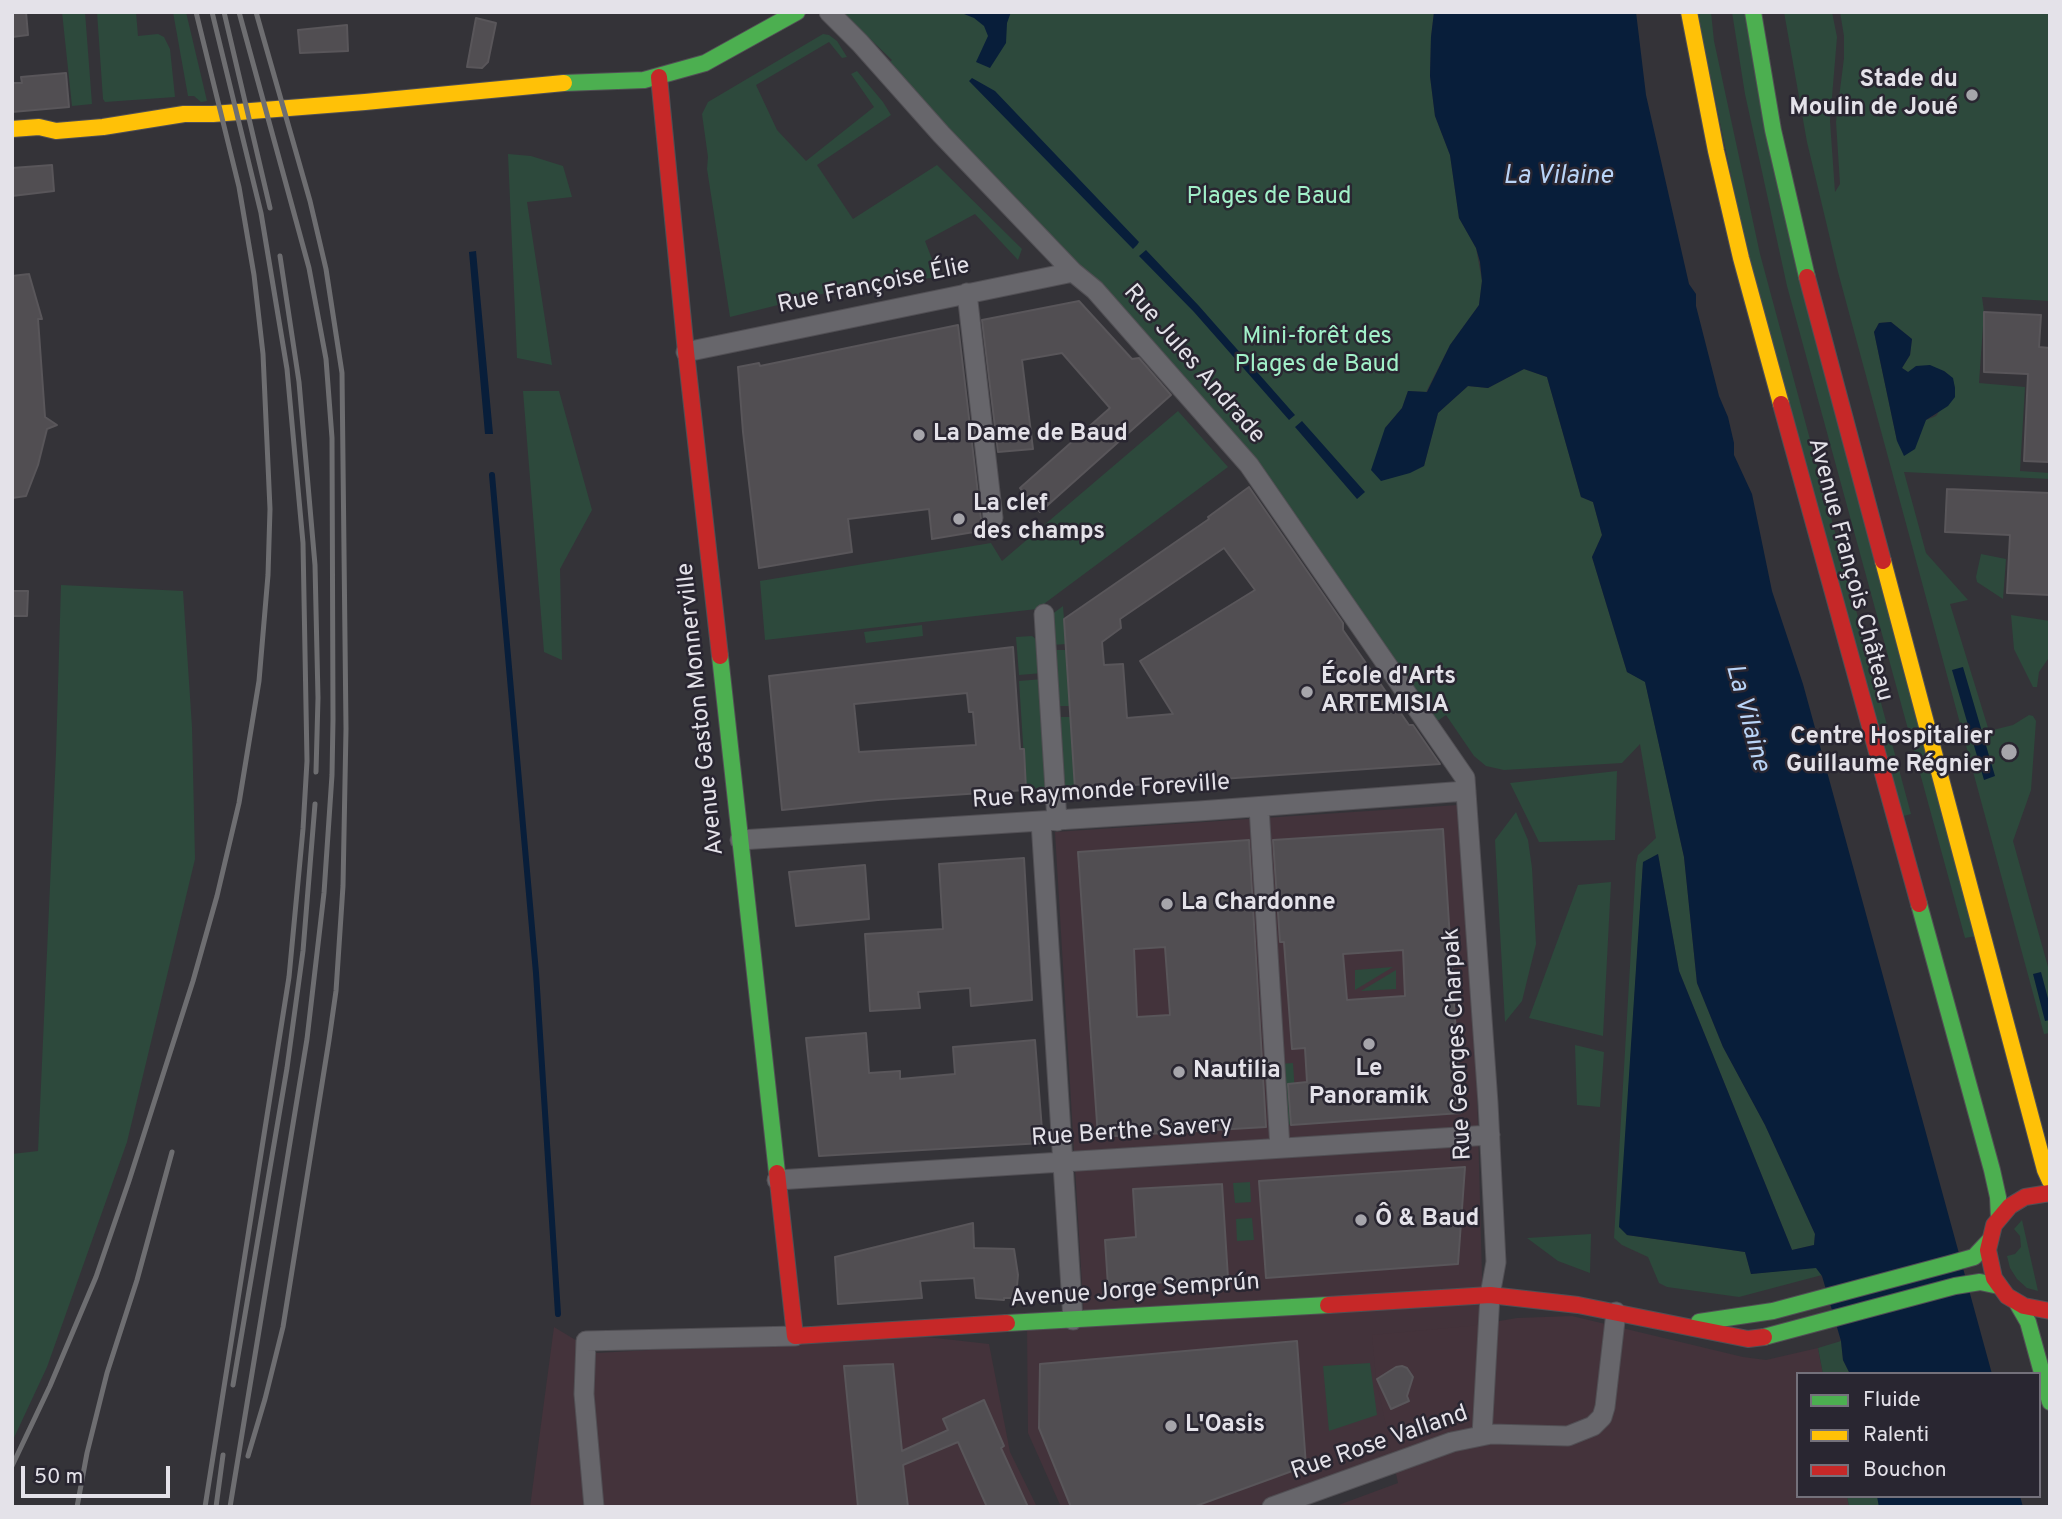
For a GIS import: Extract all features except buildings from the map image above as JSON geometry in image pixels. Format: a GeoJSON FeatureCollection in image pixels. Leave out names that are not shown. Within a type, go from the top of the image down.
{"type":"FeatureCollection","features":[{"type":"Feature","properties":{"kind":"main road"},"geometry":{"type":"LineString","coordinates":[[12,129],[39,127],[56,131],[103,127],[184,114],[211,114],[562,83],[644,80],[715,58],[796,12]]}},
{"type":"Feature","properties":{"kind":"main road","name":"Avenue François Château"},"geometry":{"type":"LineString","coordinates":[[1689,12],[1713,139],[1741,258],[1992,1170],[1998,1197],[1998,1218]]}},
{"type":"Feature","properties":{"kind":"main road","name":"Avenue François Château"},"geometry":{"type":"LineString","coordinates":[[1753,12],[1773,130],[1799,247],[2050,1181]]}},
{"type":"Feature","properties":{"kind":"main road","name":"Avenue Gaston Monnerville"},"geometry":{"type":"LineString","coordinates":[[659,77],[686,352],[795,1336]]}},
{"type":"Feature","properties":{"kind":"main road"},"geometry":{"type":"LineString","coordinates":[[12,144],[40,141],[56,131]]}},
{"type":"Feature","properties":{"kind":"main road"},"geometry":{"type":"LineString","coordinates":[[2050,1193],[2025,1197],[2010,1206],[1998,1218],[1989,1241],[1989,1260],[1999,1286],[2017,1303],[2028,1322],[2050,1402]]}},
{"type":"Feature","properties":{"kind":"main road","name":"Avenue Jorge Semprún"},"geometry":{"type":"LineString","coordinates":[[1685,1325],[1715,1318],[1761,1313],[1973,1256],[1989,1241]]}},
{"type":"Feature","properties":{"kind":"main road","name":"Avenue Jorge Semprún"},"geometry":{"type":"LineString","coordinates":[[795,1336],[1490,1294],[1616,1312],[1748,1339],[1950,1287],[1980,1282],[1999,1286]]}},
{"type":"Feature","properties":{"kind":"main road"},"geometry":{"type":"LineString","coordinates":[[2017,1303],[2031,1309],[2050,1311]]}},
{"type":"Feature","properties":{"kind":"street","name":"Rue Jules Andrade"},"geometry":{"type":"LineString","coordinates":[[828,12],[1073,272],[1095,290],[1249,465],[1465,778],[1466,791]]}},
{"type":"Feature","properties":{"kind":"street","name":"Rue Françoise Élie"},"geometry":{"type":"LineString","coordinates":[[686,352],[1073,272]]}},
{"type":"Feature","properties":{"kind":"street"},"geometry":{"type":"LineString","coordinates":[[967,293],[993,518]]}},
{"type":"Feature","properties":{"kind":"street"},"geometry":{"type":"LineString","coordinates":[[1044,614],[1049,822],[1073,1321]]}},
{"type":"Feature","properties":{"kind":"street","name":"Rue Raymonde Foreville"},"geometry":{"type":"LineString","coordinates":[[740,840],[1049,822],[1466,791]]}},
{"type":"Feature","properties":{"kind":"street","name":"Rue Georges Charpak"},"geometry":{"type":"LineString","coordinates":[[1466,791],[1496,1262],[1490,1294],[1482,1435]]}},
{"type":"Feature","properties":{"kind":"street"},"geometry":{"type":"LineString","coordinates":[[1259,807],[1280,1148]]}},
{"type":"Feature","properties":{"kind":"street","name":"Rue Berthe Savery"},"geometry":{"type":"LineString","coordinates":[[777,1180],[1490,1135]]}},
{"type":"Feature","properties":{"kind":"street","name":"Rue Rose Valland"},"geometry":{"type":"LineString","coordinates":[[1272,1507],[1452,1442],[1482,1435],[1568,1436],[1593,1426],[1602,1417],[1605,1407],[1616,1312]]}},
{"type":"Feature","properties":{"kind":"street","name":"Avenue Jorge Semprún"},"geometry":{"type":"LineString","coordinates":[[594,1507],[584,1394],[586,1341],[795,1336]]}},
{"type":"Feature","properties":{"kind":"shaded area"},"geometry":{"type":"Polygon","coordinates":[[[1458,805],[1476,1052],[1486,1426],[1254,1507],[1061,1507],[1028,1433],[1027,1323],[1084,1319],[1055,832],[1458,805]]]}},
{"type":"Feature","properties":{"kind":"shaded area"},"geometry":{"type":"Polygon","coordinates":[[[1572,1316],[1743,1357],[1766,1360],[1818,1348],[1823,1372],[1796,1372],[1796,1498],[1847,1498],[1849,1507],[1333,1507],[1398,1483],[1376,1378],[1372,1335],[1470,1326],[1517,1318],[1572,1316]]]}},
{"type":"Feature","properties":{"kind":"shaded area"},"geometry":{"type":"Polygon","coordinates":[[[554,1327],[597,1353],[909,1335],[989,1344],[1010,1452],[1037,1507],[530,1507],[554,1327]]]}},
{"type":"Feature","properties":{"kind":"green space"},"geometry":{"type":"Polygon","coordinates":[[[62,12],[85,12],[92,104],[72,106],[62,12]]]}},
{"type":"Feature","properties":{"kind":"green space"},"geometry":{"type":"Polygon","coordinates":[[[97,12],[136,12],[138,36],[158,34],[164,37],[170,49],[175,97],[105,102],[97,12]]]}},
{"type":"Feature","properties":{"kind":"green space"},"geometry":{"type":"Polygon","coordinates":[[[173,12],[186,12],[207,101],[201,102],[194,96],[188,96],[173,12]]]}},
{"type":"Feature","properties":{"kind":"green space","name":"Plages de Baud"},"geometry":{"type":"Polygon","coordinates":[[[842,12],[1434,12],[1430,76],[1435,116],[1450,155],[1459,218],[1476,248],[1482,281],[1479,305],[1450,345],[1426,392],[1408,391],[1402,408],[1385,428],[1424,466],[1438,413],[1468,386],[1488,388],[1524,369],[1547,377],[1581,497],[1593,502],[1602,535],[1592,557],[1627,672],[1645,681],[1684,857],[1697,983],[1723,1047],[1765,1125],[1815,1234],[1814,1245],[1792,1250],[1679,971],[1658,854],[1643,863],[1620,1227],[1627,1235],[1745,1252],[1751,1274],[1816,1267],[1822,1275],[1739,1297],[1667,1287],[1659,1283],[1648,1257],[1622,1245],[1614,1238],[1636,864],[1638,855],[1656,838],[1640,744],[1622,763],[1504,770],[1486,766],[1474,756],[1446,715],[1436,722],[1266,474],[884,68],[892,60],[842,12]]]}},
{"type":"Feature","properties":{"kind":"green space"},"geometry":{"type":"Polygon","coordinates":[[[1697,12],[1711,12],[1714,41],[1760,254],[1911,814],[1900,817],[1748,257],[1697,12]]]}},
{"type":"Feature","properties":{"kind":"green space"},"geometry":{"type":"Polygon","coordinates":[[[1732,12],[1744,12],[1976,936],[1965,938],[1787,286],[1745,94],[1732,12]]]}},
{"type":"Feature","properties":{"kind":"green space","name":"Centre Hospitalier Guillaume Régnier"},"geometry":{"type":"Polygon","coordinates":[[[1784,12],[1832,12],[1837,37],[1830,121],[1835,192],[1840,184],[1836,122],[1844,58],[1840,12],[2050,12],[2050,301],[1982,297],[1984,312],[1979,383],[2025,387],[2020,471],[2050,473],[2050,479],[1904,472],[1926,553],[1968,600],[1950,604],[1989,731],[2013,725],[2029,715],[2036,721],[2031,790],[2013,841],[2050,974],[2050,1033],[2044,1034],[1838,272],[1807,142],[1784,12]],[[1891,322],[1879,323],[1874,332],[1897,441],[1936,416],[1955,388],[1952,378],[1944,371],[1908,372],[1902,368],[1910,355],[1912,339],[1891,322]]]}},
{"type":"Feature","properties":{"kind":"green space"},"geometry":{"type":"Polygon","coordinates":[[[823,34],[837,41],[847,57],[842,58],[829,42],[756,85],[777,130],[806,161],[874,107],[851,74],[857,71],[883,102],[891,115],[817,165],[853,219],[937,165],[1022,249],[1018,260],[975,214],[925,241],[939,277],[846,288],[730,317],[707,169],[702,114],[708,102],[823,34]]]}},
{"type":"Feature","properties":{"kind":"green space"},"geometry":{"type":"Polygon","coordinates":[[[508,154],[531,156],[563,166],[572,197],[527,202],[552,365],[517,358],[508,154]]]}},
{"type":"Feature","properties":{"kind":"green space"},"geometry":{"type":"Polygon","coordinates":[[[523,391],[559,391],[592,510],[560,569],[562,660],[544,652],[523,391]]]}},
{"type":"Feature","properties":{"kind":"green space"},"geometry":{"type":"Polygon","coordinates":[[[1178,411],[1228,467],[1037,609],[765,640],[760,581],[991,543],[1002,561],[1178,411]]]}},
{"type":"Feature","properties":{"kind":"green space"},"geometry":{"type":"Polygon","coordinates":[[[1981,554],[2006,559],[2003,599],[1977,582],[1981,554]]]}},
{"type":"Feature","properties":{"kind":"green space"},"geometry":{"type":"Polygon","coordinates":[[[61,585],[183,591],[192,727],[195,859],[127,1142],[47,1367],[12,1442],[12,1154],[38,1151],[61,585]]]}},
{"type":"Feature","properties":{"kind":"green space"},"geometry":{"type":"Polygon","coordinates":[[[1063,606],[1066,644],[1053,645],[1051,615],[1063,606]]]}},
{"type":"Feature","properties":{"kind":"green space"},"geometry":{"type":"Polygon","coordinates":[[[2011,615],[2050,621],[2050,656],[2039,672],[2037,687],[2033,687],[2014,649],[2011,615]]]}},
{"type":"Feature","properties":{"kind":"green space"},"geometry":{"type":"Polygon","coordinates":[[[922,625],[923,636],[866,643],[864,632],[922,625]]]}},
{"type":"Feature","properties":{"kind":"green space"},"geometry":{"type":"Polygon","coordinates":[[[1032,636],[1041,643],[1043,673],[1019,675],[1016,637],[1032,636]]]}},
{"type":"Feature","properties":{"kind":"green space"},"geometry":{"type":"Polygon","coordinates":[[[1054,650],[1066,650],[1070,706],[1057,706],[1054,650]]]}},
{"type":"Feature","properties":{"kind":"green space"},"geometry":{"type":"Polygon","coordinates":[[[1043,679],[1050,789],[1026,790],[1019,681],[1043,679]]]}},
{"type":"Feature","properties":{"kind":"green space"},"geometry":{"type":"Polygon","coordinates":[[[1058,717],[1071,717],[1075,789],[1063,790],[1058,717]]]}},
{"type":"Feature","properties":{"kind":"green space"},"geometry":{"type":"Polygon","coordinates":[[[1617,771],[1615,840],[1539,842],[1510,783],[1617,771]]]}},
{"type":"Feature","properties":{"kind":"green space"},"geometry":{"type":"Polygon","coordinates":[[[1516,812],[1528,840],[1536,944],[1522,1001],[1505,1022],[1495,840],[1516,812]]]}},
{"type":"Feature","properties":{"kind":"green space"},"geometry":{"type":"Polygon","coordinates":[[[1611,882],[1603,1036],[1529,1018],[1578,885],[1611,882]]]}},
{"type":"Feature","properties":{"kind":"green space"},"geometry":{"type":"Polygon","coordinates":[[[1393,967],[1355,990],[1355,970],[1393,967]]]}},
{"type":"Feature","properties":{"kind":"green space"},"geometry":{"type":"Polygon","coordinates":[[[1396,970],[1396,989],[1361,991],[1396,970]]]}},
{"type":"Feature","properties":{"kind":"green space"},"geometry":{"type":"Polygon","coordinates":[[[1575,1045],[1604,1052],[1600,1107],[1577,1105],[1575,1045]]]}},
{"type":"Feature","properties":{"kind":"green space"},"geometry":{"type":"Polygon","coordinates":[[[1293,1063],[1297,1124],[1283,1125],[1279,1064],[1293,1063]]]}},
{"type":"Feature","properties":{"kind":"green space"},"geometry":{"type":"Polygon","coordinates":[[[1250,1182],[1251,1202],[1235,1203],[1233,1183],[1250,1182]]]}},
{"type":"Feature","properties":{"kind":"green space"},"geometry":{"type":"Polygon","coordinates":[[[1252,1218],[1254,1240],[1237,1241],[1236,1219],[1252,1218]]]}},
{"type":"Feature","properties":{"kind":"green space"},"geometry":{"type":"Polygon","coordinates":[[[2022,1220],[2038,1291],[2027,1288],[2017,1279],[2007,1256],[2015,1254],[2021,1247],[2020,1236],[2014,1229],[2022,1220]]]}},
{"type":"Feature","properties":{"kind":"green space"},"geometry":{"type":"Polygon","coordinates":[[[1591,1234],[1590,1273],[1558,1261],[1527,1238],[1591,1234]]]}},
{"type":"Feature","properties":{"kind":"green space"},"geometry":{"type":"Polygon","coordinates":[[[1841,1341],[1843,1360],[1849,1372],[1823,1372],[1818,1348],[1841,1341]]]}},
{"type":"Feature","properties":{"kind":"green space"},"geometry":{"type":"Polygon","coordinates":[[[1370,1363],[1377,1415],[1329,1431],[1323,1366],[1370,1363]]]}},
{"type":"Feature","properties":{"kind":"green space"},"geometry":{"type":"Polygon","coordinates":[[[1847,1498],[1877,1498],[1879,1507],[1849,1507],[1847,1498]]]}},
{"type":"Feature","properties":{"kind":"water"},"geometry":{"type":"Polygon","coordinates":[[[959,12],[1011,12],[1007,23],[1006,43],[990,68],[976,62],[988,36],[984,26],[959,12]]]}},
{"type":"Feature","properties":{"kind":"water","name":"La Vilaine"},"geometry":{"type":"Polygon","coordinates":[[[1434,12],[1636,12],[1646,95],[1689,284],[1696,294],[1696,306],[1719,396],[1728,417],[1734,455],[1752,494],[1772,591],[1803,684],[1991,1372],[1849,1372],[1843,1360],[1841,1341],[1822,1276],[1816,1268],[1751,1274],[1745,1252],[1627,1235],[1619,1227],[1643,862],[1658,854],[1679,971],[1792,1250],[1814,1245],[1815,1234],[1765,1125],[1723,1047],[1697,983],[1684,857],[1645,682],[1627,672],[1592,557],[1602,535],[1593,502],[1581,497],[1547,377],[1524,369],[1488,388],[1468,386],[1438,413],[1424,466],[1381,481],[1371,470],[1385,428],[1402,408],[1408,391],[1427,392],[1450,345],[1479,305],[1482,281],[1480,262],[1476,248],[1459,218],[1450,155],[1435,116],[1430,76],[1434,12]]]}},
{"type":"Feature","properties":{"kind":"water"},"geometry":{"type":"Polygon","coordinates":[[[972,78],[995,91],[1139,242],[1133,249],[969,81],[972,78]]]}},
{"type":"Feature","properties":{"kind":"water"},"geometry":{"type":"Polygon","coordinates":[[[1146,250],[1295,415],[1289,420],[1194,312],[1139,256],[1146,250]]]}},
{"type":"Feature","properties":{"kind":"water"},"geometry":{"type":"Polygon","coordinates":[[[476,251],[493,434],[485,434],[469,252],[476,251]]]}},
{"type":"Feature","properties":{"kind":"water"},"geometry":{"type":"Polygon","coordinates":[[[1891,322],[1912,339],[1910,355],[1902,368],[1908,372],[1916,366],[1930,365],[1953,378],[1955,388],[1955,397],[1948,406],[1926,420],[1915,449],[1904,456],[1897,441],[1874,332],[1879,323],[1891,322]]]}},
{"type":"Feature","properties":{"kind":"water"},"geometry":{"type":"Polygon","coordinates":[[[1302,421],[1365,492],[1357,499],[1295,427],[1302,421]]]}},
{"type":"Feature","properties":{"kind":"water"},"geometry":{"type":"Polygon","coordinates":[[[1963,667],[1995,776],[1984,780],[1952,670],[1963,667]]]}},
{"type":"Feature","properties":{"kind":"water"},"geometry":{"type":"Polygon","coordinates":[[[2041,972],[2050,1006],[2050,1020],[2045,1021],[2033,974],[2041,972]]]}},
{"type":"Feature","properties":{"kind":"water"},"geometry":{"type":"Polygon","coordinates":[[[1877,1498],[2021,1498],[2023,1507],[1879,1507],[1877,1498]]]}},
{"type":"Feature","properties":{"kind":"waterway"},"geometry":{"type":"LineString","coordinates":[[492,475],[536,973],[558,1314]]}},
{"type":"Feature","properties":{"kind":"railway"},"geometry":{"type":"LineString","coordinates":[[12,1466],[50,1386],[96,1277],[193,981],[239,803],[259,681],[268,575],[270,509],[263,354],[254,275],[239,187],[196,12]]}},
{"type":"Feature","properties":{"kind":"railway"},"geometry":{"type":"LineString","coordinates":[[205,1507],[289,977],[307,761],[303,543],[287,369],[261,213],[212,12]]}},
{"type":"Feature","properties":{"kind":"railway"},"geometry":{"type":"LineString","coordinates":[[224,12],[270,208]]}},
{"type":"Feature","properties":{"kind":"railway"},"geometry":{"type":"LineString","coordinates":[[230,1507],[307,1039],[324,893],[333,720],[332,438],[326,359],[309,268],[239,12]]}},
{"type":"Feature","properties":{"kind":"railway"},"geometry":{"type":"LineString","coordinates":[[248,1456],[283,1327],[336,991],[343,886],[346,729],[342,373],[326,269],[310,201],[256,12]]}},
{"type":"Feature","properties":{"kind":"railway"},"geometry":{"type":"LineString","coordinates":[[280,256],[299,382],[315,565],[318,698],[316,772]]}},
{"type":"Feature","properties":{"kind":"railway"},"geometry":{"type":"LineString","coordinates":[[233,1385],[287,1068],[303,951],[315,804]]}},
{"type":"Feature","properties":{"kind":"railway"},"geometry":{"type":"LineString","coordinates":[[77,1507],[107,1373],[137,1280],[172,1152]]}},
{"type":"Feature","properties":{"kind":"railway"},"geometry":{"type":"LineString","coordinates":[[216,1507],[223,1455]]}},
{"type":"Feature","properties":{"kind":"traffic: fast"},"geometry":{"type":"LineString","coordinates":[[564,83],[644,80],[705,63],[797,12]]}},
{"type":"Feature","properties":{"kind":"traffic: fast"},"geometry":{"type":"LineString","coordinates":[[1753,12],[1773,130],[1807,277]]}},
{"type":"Feature","properties":{"kind":"traffic: fast"},"geometry":{"type":"LineString","coordinates":[[720,656],[777,1173]]}},
{"type":"Feature","properties":{"kind":"traffic: fast"},"geometry":{"type":"LineString","coordinates":[[1919,904],[1992,1170],[1999,1218]]}},
{"type":"Feature","properties":{"kind":"traffic: fast"},"geometry":{"type":"LineString","coordinates":[[1699,1322],[1773,1311],[1949,1264],[1974,1257],[1989,1241]]}},
{"type":"Feature","properties":{"kind":"traffic: fast"},"geometry":{"type":"LineString","coordinates":[[1764,1337],[1955,1286],[1980,1282],[1999,1286]]}},
{"type":"Feature","properties":{"kind":"traffic: fast"},"geometry":{"type":"LineString","coordinates":[[2017,1303],[2028,1322],[2050,1402]]}},
{"type":"Feature","properties":{"kind":"traffic: fast"},"geometry":{"type":"LineString","coordinates":[[1007,1323],[1328,1305]]}},
{"type":"Feature","properties":{"kind":"traffic: slow"},"geometry":{"type":"LineString","coordinates":[[1689,12],[1716,151],[1741,258],[1781,404]]}},
{"type":"Feature","properties":{"kind":"traffic: slow"},"geometry":{"type":"LineString","coordinates":[[12,129],[39,127],[56,131],[103,127],[184,114],[365,102],[564,83]]}},
{"type":"Feature","properties":{"kind":"traffic: slow"},"geometry":{"type":"LineString","coordinates":[[1883,561],[2050,1181]]}},
{"type":"Feature","properties":{"kind":"traffic: jam"},"geometry":{"type":"LineString","coordinates":[[659,77],[720,656]]}},
{"type":"Feature","properties":{"kind":"traffic: jam"},"geometry":{"type":"LineString","coordinates":[[1807,277],[1883,561]]}},
{"type":"Feature","properties":{"kind":"traffic: jam"},"geometry":{"type":"LineString","coordinates":[[1781,404],[1919,904]]}},
{"type":"Feature","properties":{"kind":"traffic: jam"},"geometry":{"type":"LineString","coordinates":[[777,1173],[795,1336],[1007,1323]]}},
{"type":"Feature","properties":{"kind":"traffic: jam"},"geometry":{"type":"LineString","coordinates":[[2050,1193],[2025,1197],[2010,1206],[1994,1225],[1988,1250],[1994,1278],[2007,1296],[2024,1306],[2050,1311]]}},
{"type":"Feature","properties":{"kind":"traffic: jam"},"geometry":{"type":"LineString","coordinates":[[1328,1305],[1490,1295],[1578,1305],[1748,1339],[1764,1337]]}},
{"type":"Feature","properties":{"kind":"place","name":"Stade du Moulin de Joué"},"geometry":{"type":"Point","coordinates":[1972,95]}},
{"type":"Feature","properties":{"kind":"place","name":"La Dame de Baud"},"geometry":{"type":"Point","coordinates":[919,435]}},
{"type":"Feature","properties":{"kind":"place","name":"La clef des champs"},"geometry":{"type":"Point","coordinates":[959,519]}},
{"type":"Feature","properties":{"kind":"place","name":"École d'Arts ARTEMISIA"},"geometry":{"type":"Point","coordinates":[1307,692]}},
{"type":"Feature","properties":{"kind":"place","name":"Centre Hospitalier Guillaume Régnier"},"geometry":{"type":"Point","coordinates":[2009,752]}},
{"type":"Feature","properties":{"kind":"place","name":"La Chardonne"},"geometry":{"type":"Point","coordinates":[1167,904]}},
{"type":"Feature","properties":{"kind":"place","name":"Le Panoramik"},"geometry":{"type":"Point","coordinates":[1369,1044]}},
{"type":"Feature","properties":{"kind":"place","name":"Nautilia"},"geometry":{"type":"Point","coordinates":[1179,1072]}},
{"type":"Feature","properties":{"kind":"place","name":"Ô & Baud"},"geometry":{"type":"Point","coordinates":[1361,1220]}},
{"type":"Feature","properties":{"kind":"place","name":"L'Oasis"},"geometry":{"type":"Point","coordinates":[1171,1426]}},
{"type":"Feature","properties":{"kind":"park label","name":"Mini-forêt des Plages de Baud"},"geometry":{"type":"Point","coordinates":[1317,352]}}]}
